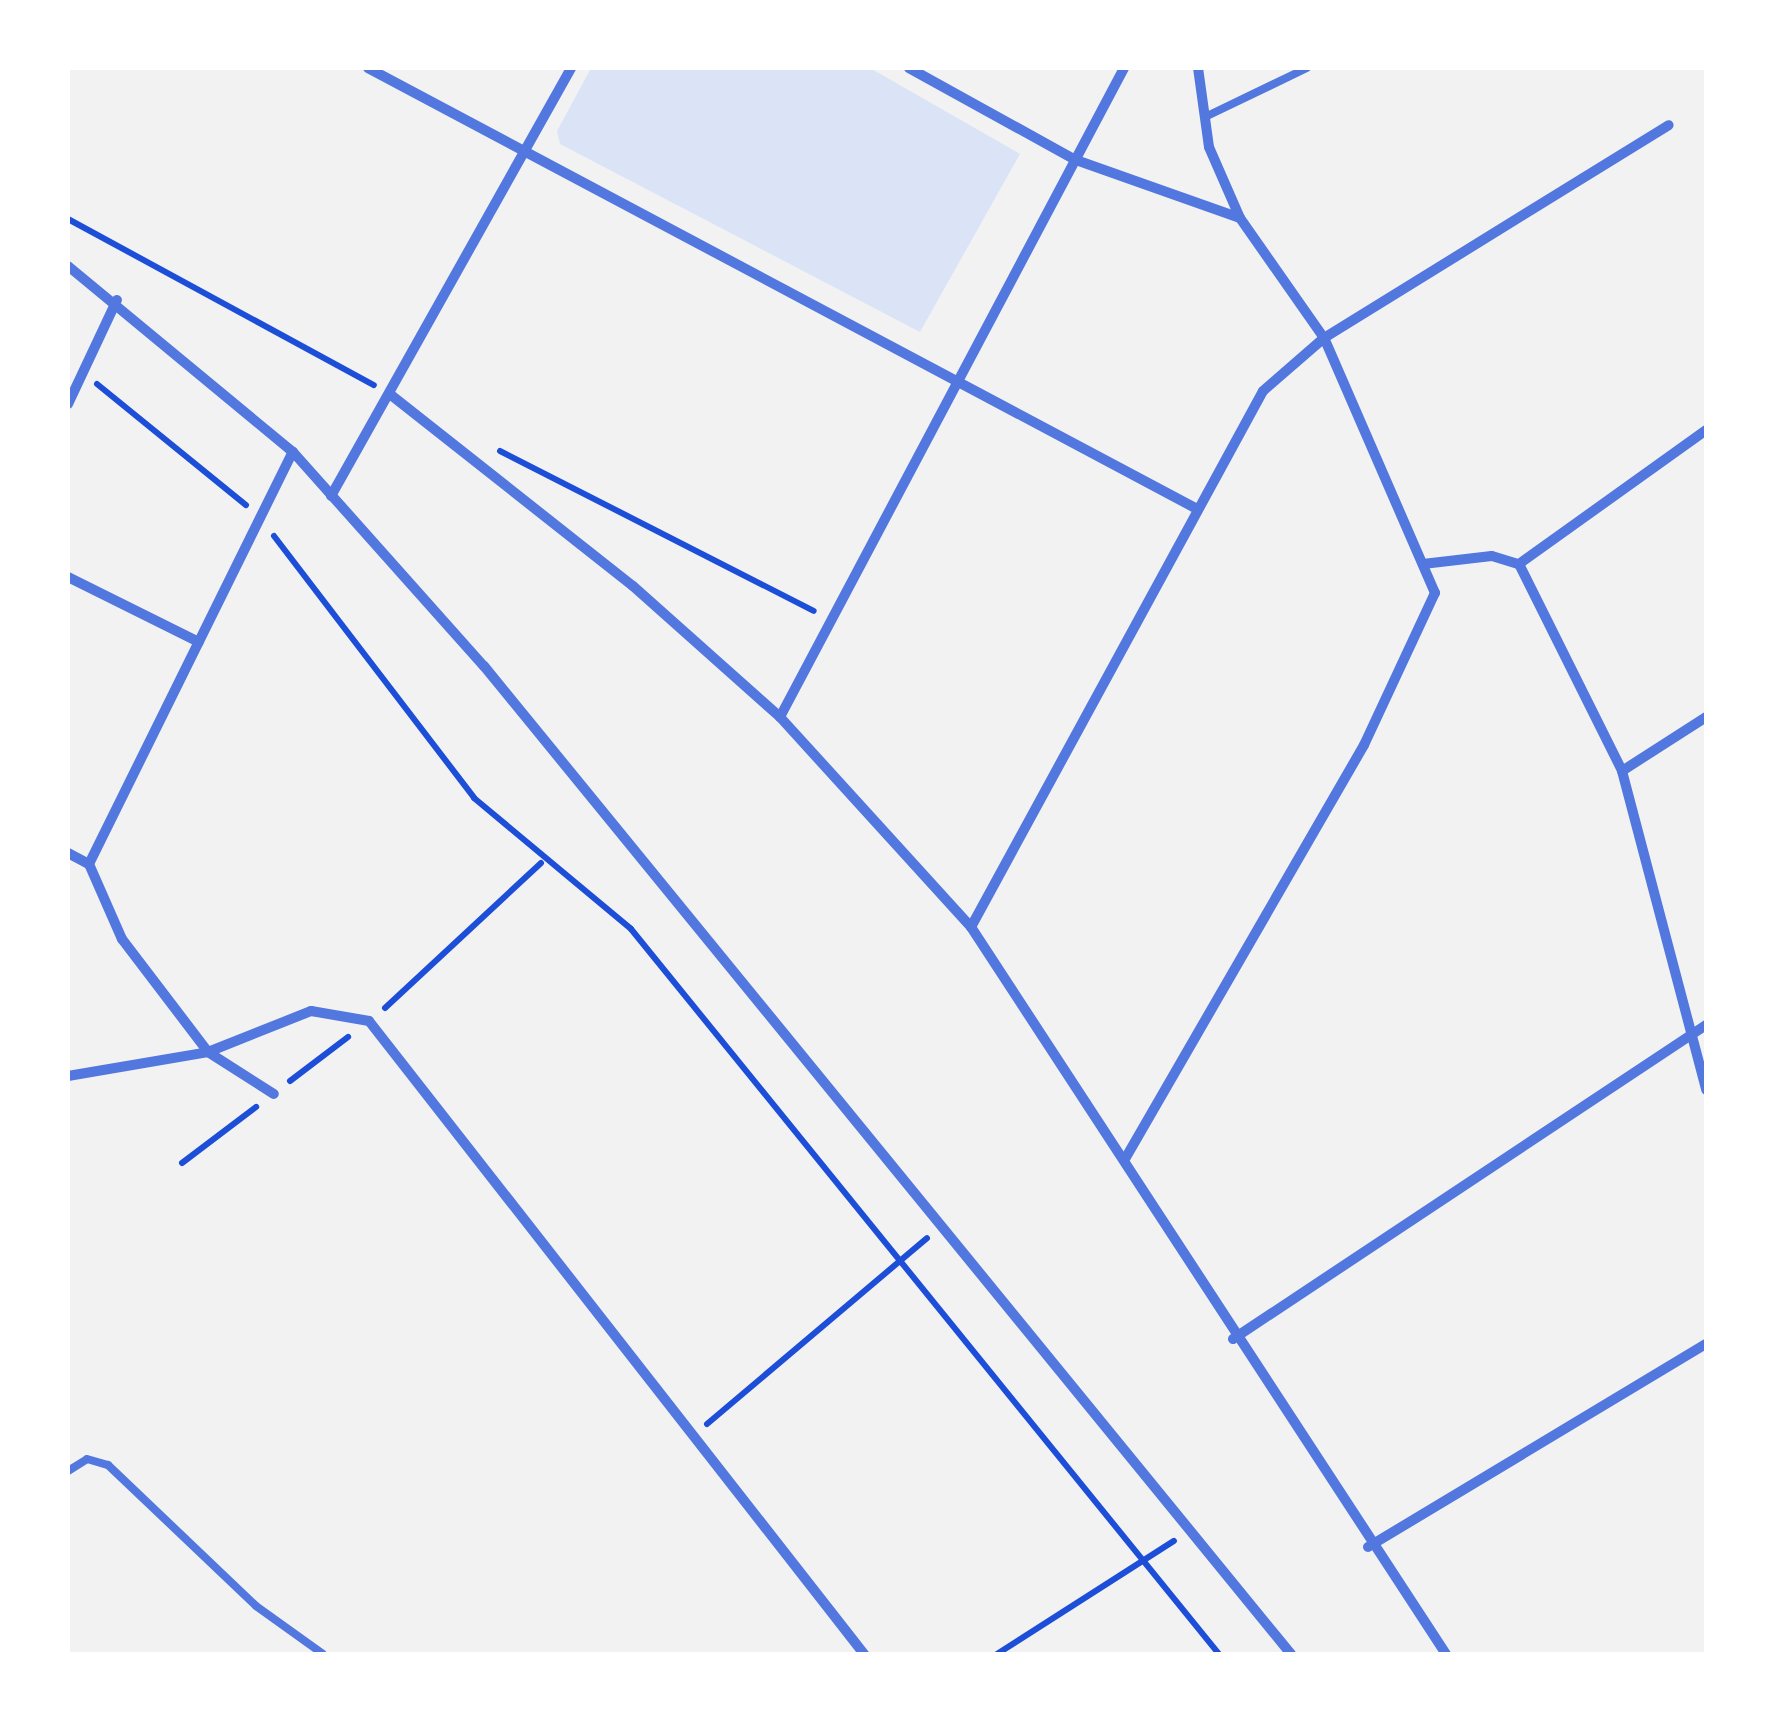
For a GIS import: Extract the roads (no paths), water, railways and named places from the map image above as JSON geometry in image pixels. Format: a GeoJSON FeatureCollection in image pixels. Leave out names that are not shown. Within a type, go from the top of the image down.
{"type":"FeatureCollection","features":[{"type":"Feature","properties":{"kind":"street"},"geometry":{"type":"LineString","coordinates":[[368,68],[1195,508]]}},
{"type":"Feature","properties":{"kind":"street"},"geometry":{"type":"LineString","coordinates":[[331,496],[571,68]]}},
{"type":"Feature","properties":{"kind":"street"},"geometry":{"type":"LineString","coordinates":[[909,68],[1076,160],[1240,218]]}},
{"type":"Feature","properties":{"kind":"street"},"geometry":{"type":"LineString","coordinates":[[780,717],[954,381],[1124,68]]}},
{"type":"Feature","properties":{"kind":"street"},"geometry":{"type":"LineString","coordinates":[[1124,1159],[1364,745],[1435,593],[1324,338],[1240,218],[1205,117],[1198,68]]}},
{"type":"Feature","properties":{"kind":"street"},"geometry":{"type":"LineString","coordinates":[[971,927],[1195,508],[1263,391],[1324,338],[1669,124]]}},
{"type":"Feature","properties":{"kind":"street"},"geometry":{"type":"LineString","coordinates":[[68,266],[117,300],[292,452],[484,666],[1187,1532],[1292,1654]]}},
{"type":"Feature","properties":{"kind":"street"},"geometry":{"type":"LineString","coordinates":[[68,404],[117,300]]}},
{"type":"Feature","properties":{"kind":"street"},"geometry":{"type":"LineString","coordinates":[[391,395],[633,586],[780,717],[971,927],[1124,1159],[1233,1338],[1368,1547],[1446,1654]]}},
{"type":"Feature","properties":{"kind":"street"},"geometry":{"type":"LineString","coordinates":[[1519,564],[1706,430]]}},
{"type":"Feature","properties":{"kind":"street"},"geometry":{"type":"LineString","coordinates":[[88,864],[292,452]]}},
{"type":"Feature","properties":{"kind":"street"},"geometry":{"type":"LineString","coordinates":[[1422,564],[1492,556],[1519,564],[1622,770],[1686,1038],[1706,1090]]}},
{"type":"Feature","properties":{"kind":"street"},"geometry":{"type":"LineString","coordinates":[[68,577],[199,642]]}},
{"type":"Feature","properties":{"kind":"street"},"geometry":{"type":"LineString","coordinates":[[1622,770],[1706,717]]}},
{"type":"Feature","properties":{"kind":"street"},"geometry":{"type":"LineString","coordinates":[[68,853],[88,864],[122,939],[208,1052],[274,1094]]}},
{"type":"Feature","properties":{"kind":"street"},"geometry":{"type":"LineString","coordinates":[[68,1076],[208,1052],[310,1011],[369,1022],[689,1440],[864,1654]]}},
{"type":"Feature","properties":{"kind":"street"},"geometry":{"type":"LineString","coordinates":[[1233,1338],[1706,1025]]}},
{"type":"Feature","properties":{"kind":"street"},"geometry":{"type":"LineString","coordinates":[[1368,1547],[1706,1344]]}},
{"type":"Feature","properties":{"kind":"lane"},"geometry":{"type":"LineString","coordinates":[[1205,117],[1307,68]]}},
{"type":"Feature","properties":{"kind":"lane"},"geometry":{"type":"LineString","coordinates":[[68,1472],[86,1459],[108,1465],[256,1606],[323,1654]]}}]}
